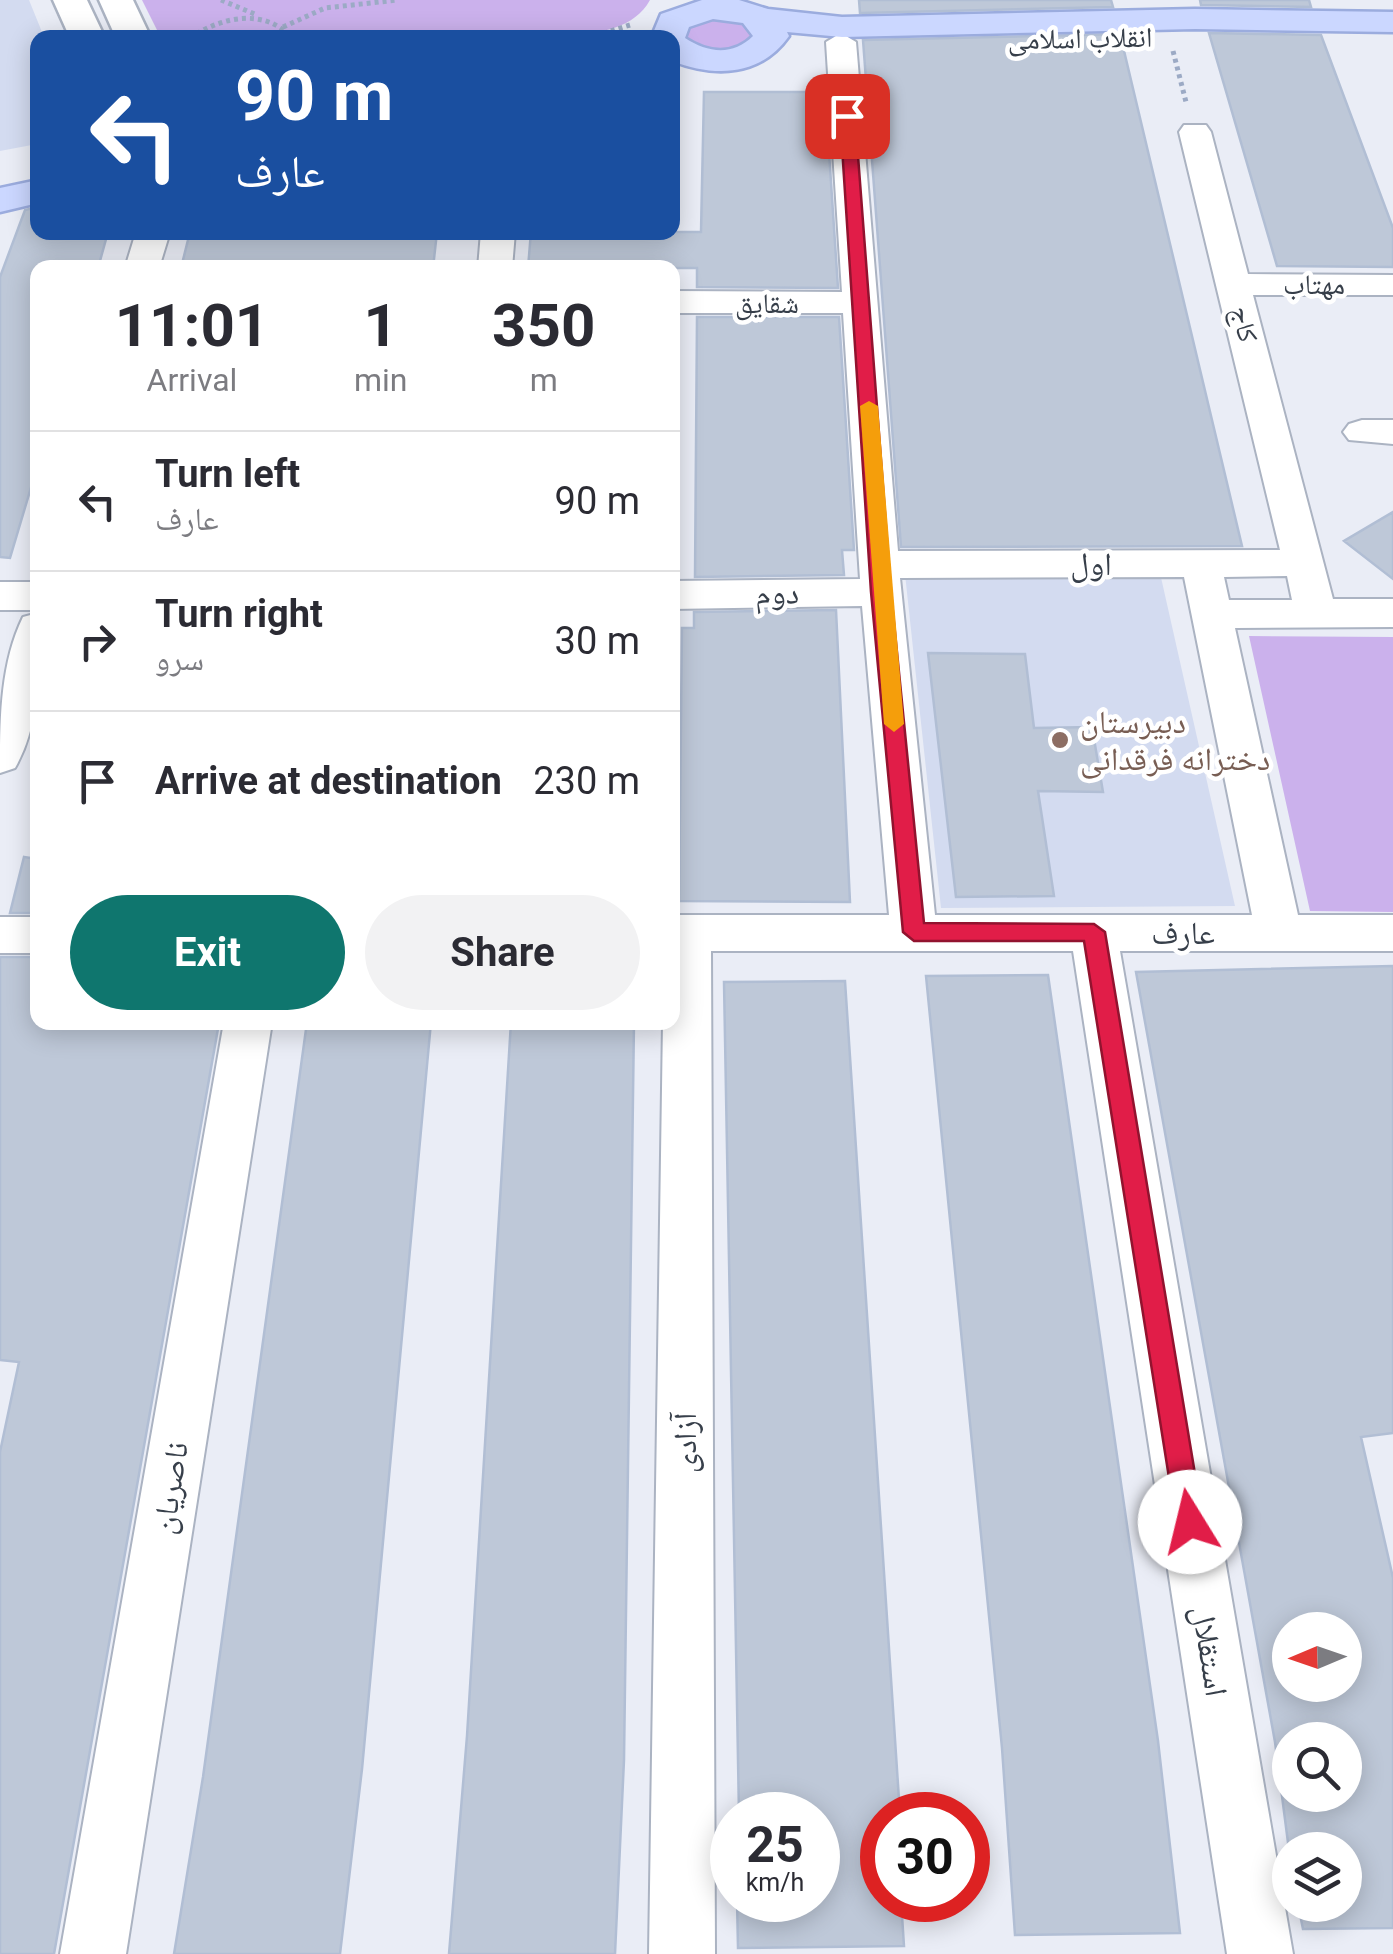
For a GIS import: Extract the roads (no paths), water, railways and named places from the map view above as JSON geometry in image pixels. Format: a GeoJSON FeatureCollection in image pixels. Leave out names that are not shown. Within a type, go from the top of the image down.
{"type":"FeatureCollection","features":[{"type":"Feature","properties":{"kind":"main road","name":"انقلاب اسلامی"},"geometry":{"type":"LineString","coordinates":[[676,30],[708,8],[841,42],[1184,19],[1393,38]]}},
{"type":"Feature","properties":{"kind":"main road","name":"انقلاب اسلامی"},"geometry":{"type":"LineString","coordinates":[[751,19],[842,27],[1184,19],[1393,22]]}},
{"type":"Feature","properties":{"kind":"main road","name":"انقلاب اسلامی"},"geometry":{"type":"LineString","coordinates":[[680,39],[726,60],[751,19]]}},
{"type":"Feature","properties":{"kind":"main road"},"geometry":{"type":"LineString","coordinates":[[0,177],[30,170]]}},
{"type":"Feature","properties":{"kind":"main road"},"geometry":{"type":"LineString","coordinates":[[0,200],[30,193]]}},
{"type":"Feature","properties":{"kind":"street"},"geometry":{"type":"LineString","coordinates":[[70,0],[84,30]]}},
{"type":"Feature","properties":{"kind":"street"},"geometry":{"type":"LineString","coordinates":[[116,0],[130,30]]}},
{"type":"Feature","properties":{"kind":"street"},"geometry":{"type":"LineString","coordinates":[[841,42],[880,578],[914,932]]}},
{"type":"Feature","properties":{"kind":"street","name":"کاج"},"geometry":{"type":"LineString","coordinates":[[1195,132],[1316,613]]}},
{"type":"Feature","properties":{"kind":"street","name":"مهتاب"},"geometry":{"type":"LineString","coordinates":[[1236,284],[1393,285]]}},
{"type":"Feature","properties":{"kind":"street","name":"شقایق"},"geometry":{"type":"LineString","coordinates":[[680,302],[862,303]]}},
{"type":"Feature","properties":{"kind":"street"},"geometry":{"type":"LineString","coordinates":[[1200,563],[1280,933]]}},
{"type":"Feature","properties":{"kind":"street","name":"اول"},"geometry":{"type":"LineString","coordinates":[[880,578],[1200,563],[1303,563]]}},
{"type":"Feature","properties":{"kind":"street","name":"دوم"},"geometry":{"type":"LineString","coordinates":[[680,594],[880,578]]}},
{"type":"Feature","properties":{"kind":"street"},"geometry":{"type":"LineString","coordinates":[[0,596],[30,596]]}},
{"type":"Feature","properties":{"kind":"street"},"geometry":{"type":"LineString","coordinates":[[1212,614],[1393,614]]}},
{"type":"Feature","properties":{"kind":"street"},"geometry":{"type":"LineString","coordinates":[[0,757],[30,655]]}},
{"type":"Feature","properties":{"kind":"street","name":"استقلال"},"geometry":{"type":"LineString","coordinates":[[1094,932],[1260,1954]]}},
{"type":"Feature","properties":{"kind":"street","name":"عارف"},"geometry":{"type":"LineString","coordinates":[[680,933],[1393,933]]}},
{"type":"Feature","properties":{"kind":"street","name":"آزادی"},"geometry":{"type":"LineString","coordinates":[[680,933],[682,1954]]}},
{"type":"Feature","properties":{"kind":"street"},"geometry":{"type":"LineString","coordinates":[[0,935],[30,935]]}},
{"type":"Feature","properties":{"kind":"street","name":"ناصریان"},"geometry":{"type":"LineString","coordinates":[[93,1954],[247,1030]]}},
{"type":"Feature","properties":{"kind":"place","name":"دبیرستان دخترانه فرقدانی"},"geometry":{"type":"Point","coordinates":[1060,740]}}]}
